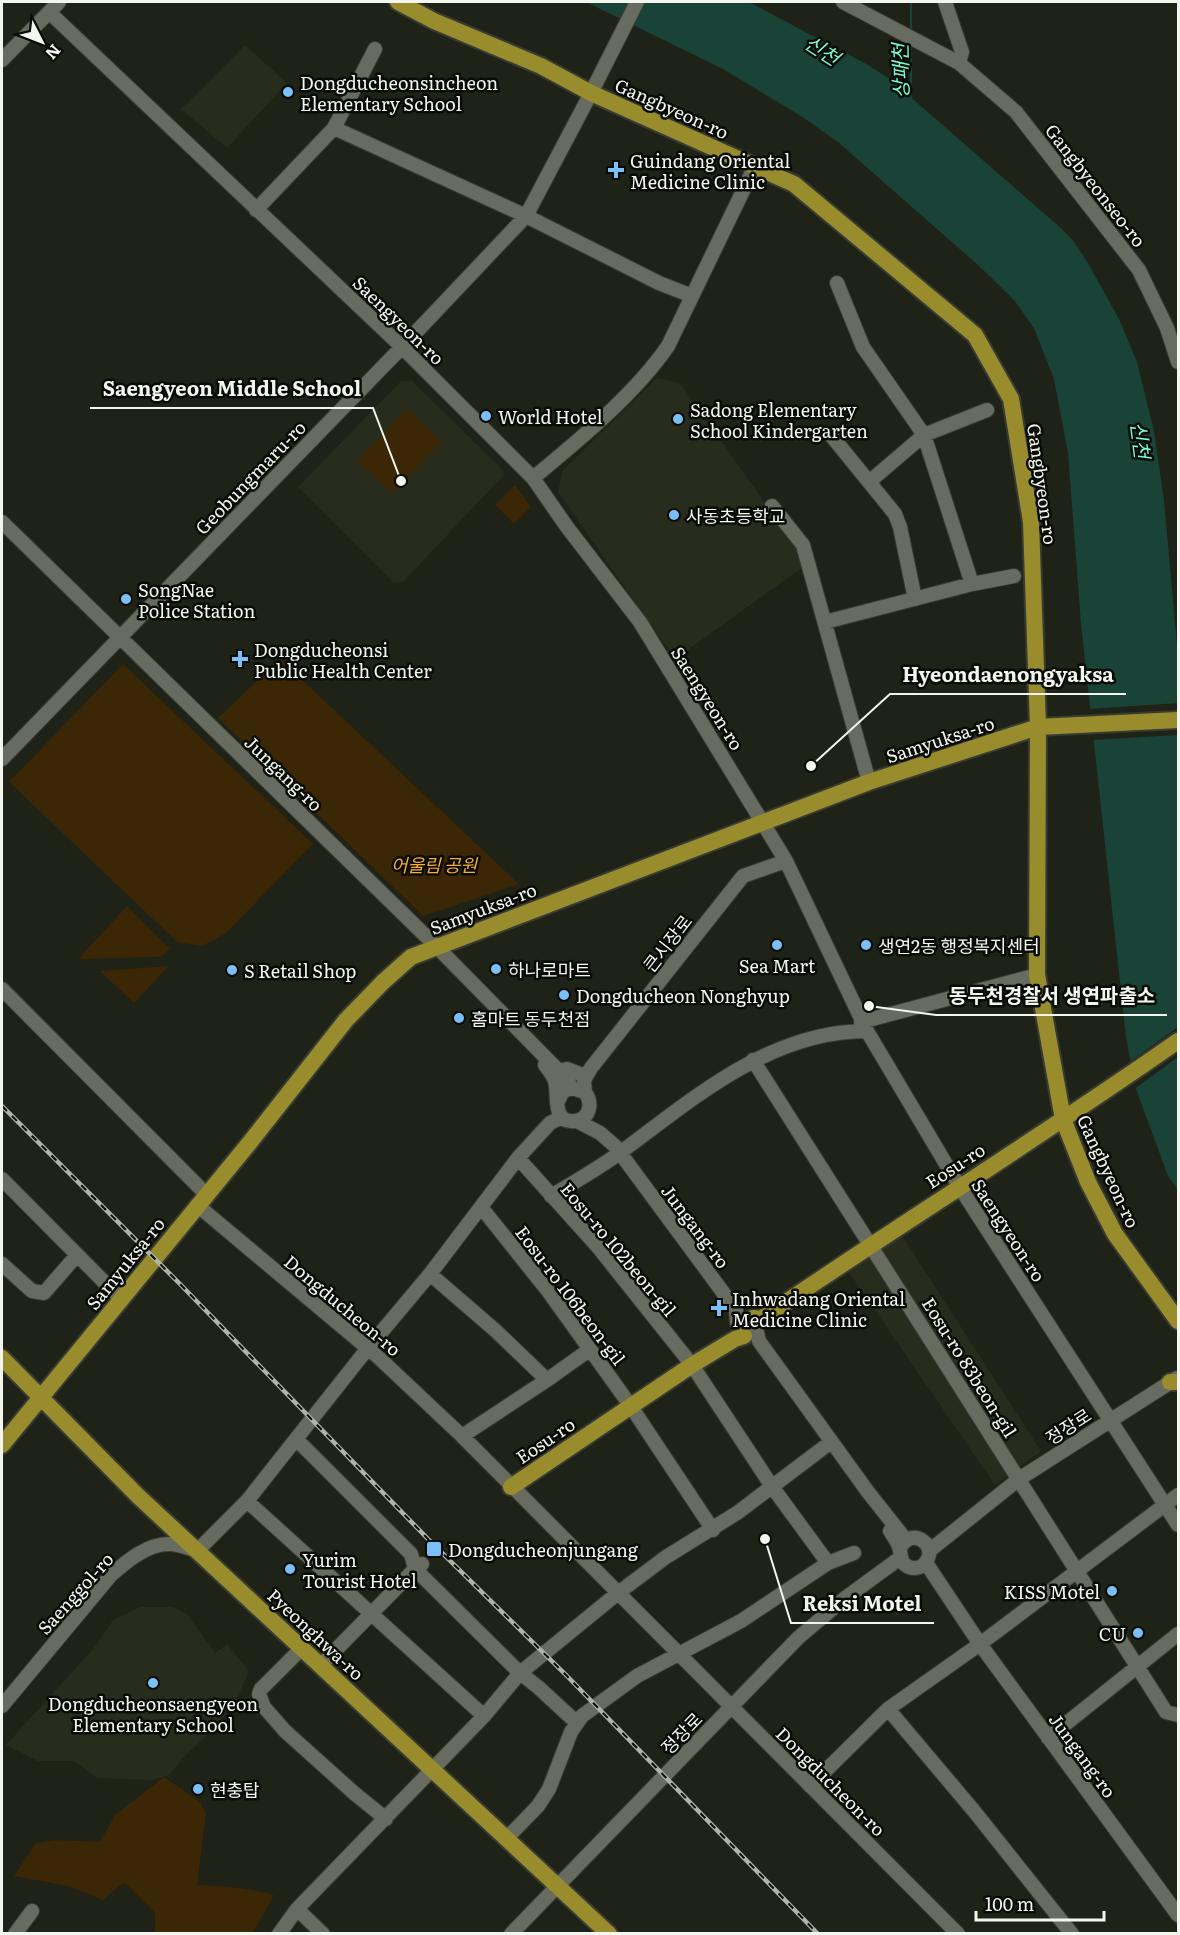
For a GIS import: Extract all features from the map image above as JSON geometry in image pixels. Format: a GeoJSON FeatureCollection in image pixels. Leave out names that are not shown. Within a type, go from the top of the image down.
{"type":"FeatureCollection","features":[{"type":"Feature","properties":{"kind":"main road","name":"Gangbyeon-ro"},"geometry":{"type":"LineString","coordinates":[[398,2],[434,21],[541,66],[591,93],[794,184],[975,335],[1011,399],[1031,522],[1046,727],[1037,975],[1063,1119],[1088,1182],[1114,1234],[1179,1321]]}},
{"type":"Feature","properties":{"kind":"main road","name":"Samyuksa-ro"},"geometry":{"type":"LineString","coordinates":[[2,1445],[122,1300],[346,1020],[382,982],[411,957],[869,782],[1046,727],[1179,720]]}},
{"type":"Feature","properties":{"kind":"main road","name":"Eosu-ro"},"geometry":{"type":"LineString","coordinates":[[511,1487],[747,1326],[959,1186],[1080,1110],[1179,1041]]}},
{"type":"Feature","properties":{"kind":"main road","name":"Pyeonghwa-ro"},"geometry":{"type":"LineString","coordinates":[[2,1358],[138,1496],[609,1934]]}},
{"type":"Feature","properties":{"kind":"street"},"geometry":{"type":"LineString","coordinates":[[2,60],[59,2]]}},
{"type":"Feature","properties":{"kind":"street","name":"Geobungmaru-ro"},"geometry":{"type":"LineString","coordinates":[[2,759],[526,216],[637,2]]}},
{"type":"Feature","properties":{"kind":"street"},"geometry":{"type":"LineString","coordinates":[[945,2],[962,52],[954,60]]}},
{"type":"Feature","properties":{"kind":"street","name":"Gangbyeonseo-ro"},"geometry":{"type":"LineString","coordinates":[[848,4],[954,60],[1016,112],[1139,270],[1167,328],[1179,362]]}},
{"type":"Feature","properties":{"kind":"street","name":"Saengyeon-ro"},"geometry":{"type":"LineString","coordinates":[[49,12],[402,347],[533,478],[567,527],[640,622],[786,861],[864,1026],[959,1186],[1179,1525]]}},
{"type":"Feature","properties":{"kind":"street"},"geometry":{"type":"LineString","coordinates":[[256,210],[334,128],[375,49]]}},
{"type":"Feature","properties":{"kind":"street"},"geometry":{"type":"LineString","coordinates":[[334,128],[526,216],[659,283],[692,296]]}},
{"type":"Feature","properties":{"kind":"street"},"geometry":{"type":"LineString","coordinates":[[533,478],[577,441],[654,367],[668,346],[755,166]]}},
{"type":"Feature","properties":{"kind":"street"},"geometry":{"type":"LineString","coordinates":[[837,283],[863,347],[924,435],[972,584]]}},
{"type":"Feature","properties":{"kind":"street"},"geometry":{"type":"LineString","coordinates":[[869,482],[924,435],[987,410]]}},
{"type":"Feature","properties":{"kind":"street"},"geometry":{"type":"LineString","coordinates":[[830,434],[895,514],[900,527],[915,599]]}},
{"type":"Feature","properties":{"kind":"street"},"geometry":{"type":"LineString","coordinates":[[772,506],[803,545],[869,782]]}},
{"type":"Feature","properties":{"kind":"street","name":"Jungang-ro"},"geometry":{"type":"LineString","coordinates":[[2,522],[436,946],[539,1052]]}},
{"type":"Feature","properties":{"kind":"street"},"geometry":{"type":"LineString","coordinates":[[825,622],[972,584],[1014,576]]}},
{"type":"Feature","properties":{"kind":"street","name":"큰시장로"},"geometry":{"type":"LineString","coordinates":[[587,1071],[743,876],[786,861]]}},
{"type":"Feature","properties":{"kind":"street"},"geometry":{"type":"LineString","coordinates":[[551,1196],[592,1172],[617,1150],[717,1081],[753,1060],[802,1042],[1037,975]]}},
{"type":"Feature","properties":{"kind":"street","name":"Dongducheon-ro"},"geometry":{"type":"LineString","coordinates":[[2,989],[202,1199],[462,1436],[958,1934]]}},
{"type":"Feature","properties":{"kind":"street"},"geometry":{"type":"LineString","coordinates":[[539,1052],[589,1100],[590,1108],[614,1141],[617,1150]]}},
{"type":"Feature","properties":{"kind":"street"},"geometry":{"type":"LineString","coordinates":[[539,1052],[555,1081],[559,1110],[572,1121],[577,1121],[600,1133],[617,1150]]}},
{"type":"Feature","properties":{"kind":"street","name":"Eosu-ro 83beon-gil"},"geometry":{"type":"LineString","coordinates":[[753,1060],[1076,1572],[1137,1666],[1172,1713]]}},
{"type":"Feature","properties":{"kind":"street"},"geometry":{"type":"LineString","coordinates":[[559,1071],[567,1069],[587,1071],[578,1090]]}},
{"type":"Feature","properties":{"kind":"street"},"geometry":{"type":"LineString","coordinates":[[197,1551],[247,1501],[368,1348],[430,1274],[518,1158],[550,1123],[559,1110],[563,1091],[578,1090]]}},
{"type":"Feature","properties":{"kind":"street"},"geometry":{"type":"LineString","coordinates":[[577,1121],[585,1116],[590,1108]]}},
{"type":"Feature","properties":{"kind":"street","name":"Jungang-ro"},"geometry":{"type":"LineString","coordinates":[[617,1150],[1179,1915]]}},
{"type":"Feature","properties":{"kind":"street","name":"Eosu-ro 102beon-gil"},"geometry":{"type":"LineString","coordinates":[[518,1158],[598,1247],[692,1365],[773,1488],[828,1563]]}},
{"type":"Feature","properties":{"kind":"street"},"geometry":{"type":"LineString","coordinates":[[2,1179],[122,1300]]}},
{"type":"Feature","properties":{"kind":"street","name":"Eosu-ro 106beon-gil"},"geometry":{"type":"LineString","coordinates":[[481,1207],[548,1291],[630,1406]]}},
{"type":"Feature","properties":{"kind":"street"},"geometry":{"type":"LineString","coordinates":[[2,1264],[32,1291],[44,1293],[77,1255]]}},
{"type":"Feature","properties":{"kind":"street"},"geometry":{"type":"LineString","coordinates":[[430,1274],[496,1331],[547,1380]]}},
{"type":"Feature","properties":{"kind":"street"},"geometry":{"type":"LineString","coordinates":[[462,1436],[590,1350]]}},
{"type":"Feature","properties":{"kind":"street","name":"정장로"},"geometry":{"type":"LineString","coordinates":[[511,1934],[798,1638],[832,1610],[850,1603],[913,1554],[970,1520],[980,1509],[1019,1479],[1176,1380]]}},
{"type":"Feature","properties":{"kind":"street"},"geometry":{"type":"LineString","coordinates":[[630,1406],[713,1530]]}},
{"type":"Feature","properties":{"kind":"street"},"geometry":{"type":"LineString","coordinates":[[296,1439],[411,1554],[418,1566],[520,1673],[577,1723]]}},
{"type":"Feature","properties":{"kind":"street"},"geometry":{"type":"LineString","coordinates":[[279,1934],[297,1910],[484,1716],[520,1673],[666,1557],[713,1530],[773,1488],[831,1442]]}},
{"type":"Feature","properties":{"kind":"street"},"geometry":{"type":"LineString","coordinates":[[810,1786],[888,1709],[980,1644],[1179,1495]]}},
{"type":"Feature","properties":{"kind":"street"},"geometry":{"type":"LineString","coordinates":[[247,1501],[484,1716]]}},
{"type":"Feature","properties":{"kind":"street","name":"Saenggol-ro"},"geometry":{"type":"LineString","coordinates":[[2,1706],[111,1575],[122,1566],[149,1548],[168,1544],[197,1551]]}},
{"type":"Feature","properties":{"kind":"street"},"geometry":{"type":"LineString","coordinates":[[506,1839],[538,1806],[549,1789],[571,1732],[582,1716],[637,1676],[741,1621],[828,1563],[854,1553]]}},
{"type":"Feature","properties":{"kind":"street"},"geometry":{"type":"LineString","coordinates":[[321,1665],[418,1566]]}},
{"type":"Feature","properties":{"kind":"street"},"geometry":{"type":"LineString","coordinates":[[1048,1738],[1179,1634]]}},
{"type":"Feature","properties":{"kind":"street"},"geometry":{"type":"LineString","coordinates":[[302,1648],[261,1689],[259,1694],[261,1702],[291,1737],[387,1819]]}},
{"type":"Feature","properties":{"kind":"street"},"geometry":{"type":"LineString","coordinates":[[888,1709],[974,1811],[1072,1934]]}},
{"type":"Feature","properties":{"kind":"street"},"geometry":{"type":"LineString","coordinates":[[297,1910],[323,1934]]}},
{"type":"Feature","properties":{"kind":"street"},"geometry":{"type":"LineString","coordinates":[[15,1934],[32,1911]]}},
{"type":"Feature","properties":{"kind":"shaded area"},"geometry":{"type":"Polygon","coordinates":[[[245,45],[287,83],[227,148],[181,109],[245,45]]]}},
{"type":"Feature","properties":{"kind":"shaded area","name":"사동초등학교"},"geometry":{"type":"Polygon","coordinates":[[[657,378],[680,383],[790,538],[806,565],[675,659],[558,492],[563,470],[657,378]]]}},
{"type":"Feature","properties":{"kind":"shaded area"},"geometry":{"type":"Polygon","coordinates":[[[401,381],[412,381],[503,470],[504,475],[403,582],[394,583],[298,487],[401,381]]]}},
{"type":"Feature","properties":{"kind":"shaded area"},"geometry":{"type":"Polygon","coordinates":[[[901,1234],[1041,1451],[995,1485],[846,1268],[901,1234]]]}},
{"type":"Feature","properties":{"kind":"shaded area","name":"Dongducheonsaengyeon Elementary School"},"geometry":{"type":"Polygon","coordinates":[[[140,1607],[173,1607],[187,1614],[215,1653],[227,1644],[249,1671],[239,1695],[218,1725],[186,1755],[169,1775],[152,1780],[97,1778],[74,1761],[38,1761],[6,1745],[92,1650],[113,1620],[140,1607]]]}},
{"type":"Feature","properties":{"kind":"green space"},"geometry":{"type":"Polygon","coordinates":[[[407,408],[442,442],[392,494],[357,461],[407,408]]]}},
{"type":"Feature","properties":{"kind":"green space"},"geometry":{"type":"Polygon","coordinates":[[[515,485],[531,507],[514,524],[495,505],[515,485]]]}},
{"type":"Feature","properties":{"kind":"green space","name":"어울림 공원"},"geometry":{"type":"Polygon","coordinates":[[[280,659],[519,884],[423,916],[218,718],[280,659]]]}},
{"type":"Feature","properties":{"kind":"green space"},"geometry":{"type":"Polygon","coordinates":[[[123,664],[313,844],[225,934],[202,946],[177,942],[9,782],[123,664]]]}},
{"type":"Feature","properties":{"kind":"green space"},"geometry":{"type":"Polygon","coordinates":[[[127,906],[170,949],[161,957],[78,959],[127,906]]]}},
{"type":"Feature","properties":{"kind":"green space"},"geometry":{"type":"Polygon","coordinates":[[[169,966],[134,1003],[100,971],[169,966]]]}},
{"type":"Feature","properties":{"kind":"green space"},"geometry":{"type":"Polygon","coordinates":[[[164,1777],[200,1802],[206,1813],[197,1885],[236,1888],[274,1895],[253,1933],[155,1933],[155,1913],[124,1882],[103,1900],[68,1886],[14,1876],[36,1843],[56,1840],[100,1842],[115,1815],[164,1777]]]}},
{"type":"Feature","properties":{"kind":"water","name":"신천"},"geometry":{"type":"Polygon","coordinates":[[[586,2],[749,2],[868,65],[891,80],[1062,229],[1075,243],[1089,265],[1119,319],[1137,362],[1154,431],[1164,500],[1178,657],[1178,1190],[1168,1176],[1136,1089],[1126,1037],[1081,624],[1068,453],[1054,379],[1034,328],[1014,300],[979,266],[838,142],[804,118],[723,69],[586,2]]]}},
{"type":"Feature","properties":{"kind":"pier"},"geometry":{"type":"Polygon","coordinates":[[[1178,703],[1178,735],[1091,740],[1088,709],[1178,703]]]}},
{"type":"Feature","properties":{"kind":"pier"},"geometry":{"type":"Polygon","coordinates":[[[1178,1027],[1178,1057],[1133,1090],[1128,1063],[1178,1027]]]}},
{"type":"Feature","properties":{"kind":"waterway","name":"상패천"},"geometry":{"type":"LineString","coordinates":[[911,2],[911,32]]}},
{"type":"Feature","properties":{"kind":"waterway","name":"상패천"},"geometry":{"type":"LineString","coordinates":[[911,43],[911,98]]}},
{"type":"Feature","properties":{"kind":"railway"},"geometry":{"type":"LineString","coordinates":[[2,1106],[179,1283],[428,1539],[567,1676],[818,1934]]}},
{"type":"Feature","properties":{"kind":"place","name":"Dongducheonsincheon Elementary School"},"geometry":{"type":"Point","coordinates":[288,92]}},
{"type":"Feature","properties":{"kind":"place","name":"Guindang Oriental Medicine Clinic"},"geometry":{"type":"Point","coordinates":[616,170]}},
{"type":"Feature","properties":{"kind":"place","name":"World Hotel"},"geometry":{"type":"Point","coordinates":[486,416]}},
{"type":"Feature","properties":{"kind":"place","name":"Sadong Elementary School Kindergarten"},"geometry":{"type":"Point","coordinates":[678,419]}},
{"type":"Feature","properties":{"kind":"place","name":"Saengyeon Middle School"},"geometry":{"type":"Point","coordinates":[401,481]}},
{"type":"Feature","properties":{"kind":"place","name":"사동초등학교"},"geometry":{"type":"Point","coordinates":[674,515]}},
{"type":"Feature","properties":{"kind":"place","name":"SongNae Police Station"},"geometry":{"type":"Point","coordinates":[126,599]}},
{"type":"Feature","properties":{"kind":"place","name":"Dongducheonsi Public Health Center"},"geometry":{"type":"Point","coordinates":[240,659]}},
{"type":"Feature","properties":{"kind":"place","name":"Hyeondaenongyaksa"},"geometry":{"type":"Point","coordinates":[811,766]}},
{"type":"Feature","properties":{"kind":"place","name":"Sea Mart"},"geometry":{"type":"Point","coordinates":[777,945]}},
{"type":"Feature","properties":{"kind":"place","name":"생연2동 행정복지센터"},"geometry":{"type":"Point","coordinates":[866,945]}},
{"type":"Feature","properties":{"kind":"place","name":"하나로마트"},"geometry":{"type":"Point","coordinates":[496,969]}},
{"type":"Feature","properties":{"kind":"place","name":"S Retail Shop"},"geometry":{"type":"Point","coordinates":[232,970]}},
{"type":"Feature","properties":{"kind":"place","name":"Dongducheon Nonghyup"},"geometry":{"type":"Point","coordinates":[564,995]}},
{"type":"Feature","properties":{"kind":"place","name":"동두천경찰서 생연파출소"},"geometry":{"type":"Point","coordinates":[869,1006]}},
{"type":"Feature","properties":{"kind":"place","name":"홈마트 동두천점"},"geometry":{"type":"Point","coordinates":[459,1018]}},
{"type":"Feature","properties":{"kind":"place","name":"Inhwadang Oriental Medicine Clinic"},"geometry":{"type":"Point","coordinates":[719,1308]}},
{"type":"Feature","properties":{"kind":"place","name":"Reksi Motel"},"geometry":{"type":"Point","coordinates":[765,1539]}},
{"type":"Feature","properties":{"kind":"place","name":"Dongducheonjungang"},"geometry":{"type":"Point","coordinates":[434,1549]}},
{"type":"Feature","properties":{"kind":"place","name":"Yurim Tourist Hotel"},"geometry":{"type":"Point","coordinates":[290,1569]}},
{"type":"Feature","properties":{"kind":"place","name":"KISS Motel"},"geometry":{"type":"Point","coordinates":[1112,1591]}},
{"type":"Feature","properties":{"kind":"place","name":"CU"},"geometry":{"type":"Point","coordinates":[1138,1633]}},
{"type":"Feature","properties":{"kind":"place","name":"Dongducheonsaengyeon Elementary School"},"geometry":{"type":"Point","coordinates":[153,1683]}},
{"type":"Feature","properties":{"kind":"place","name":"현충탑"},"geometry":{"type":"Point","coordinates":[198,1789]}}]}
